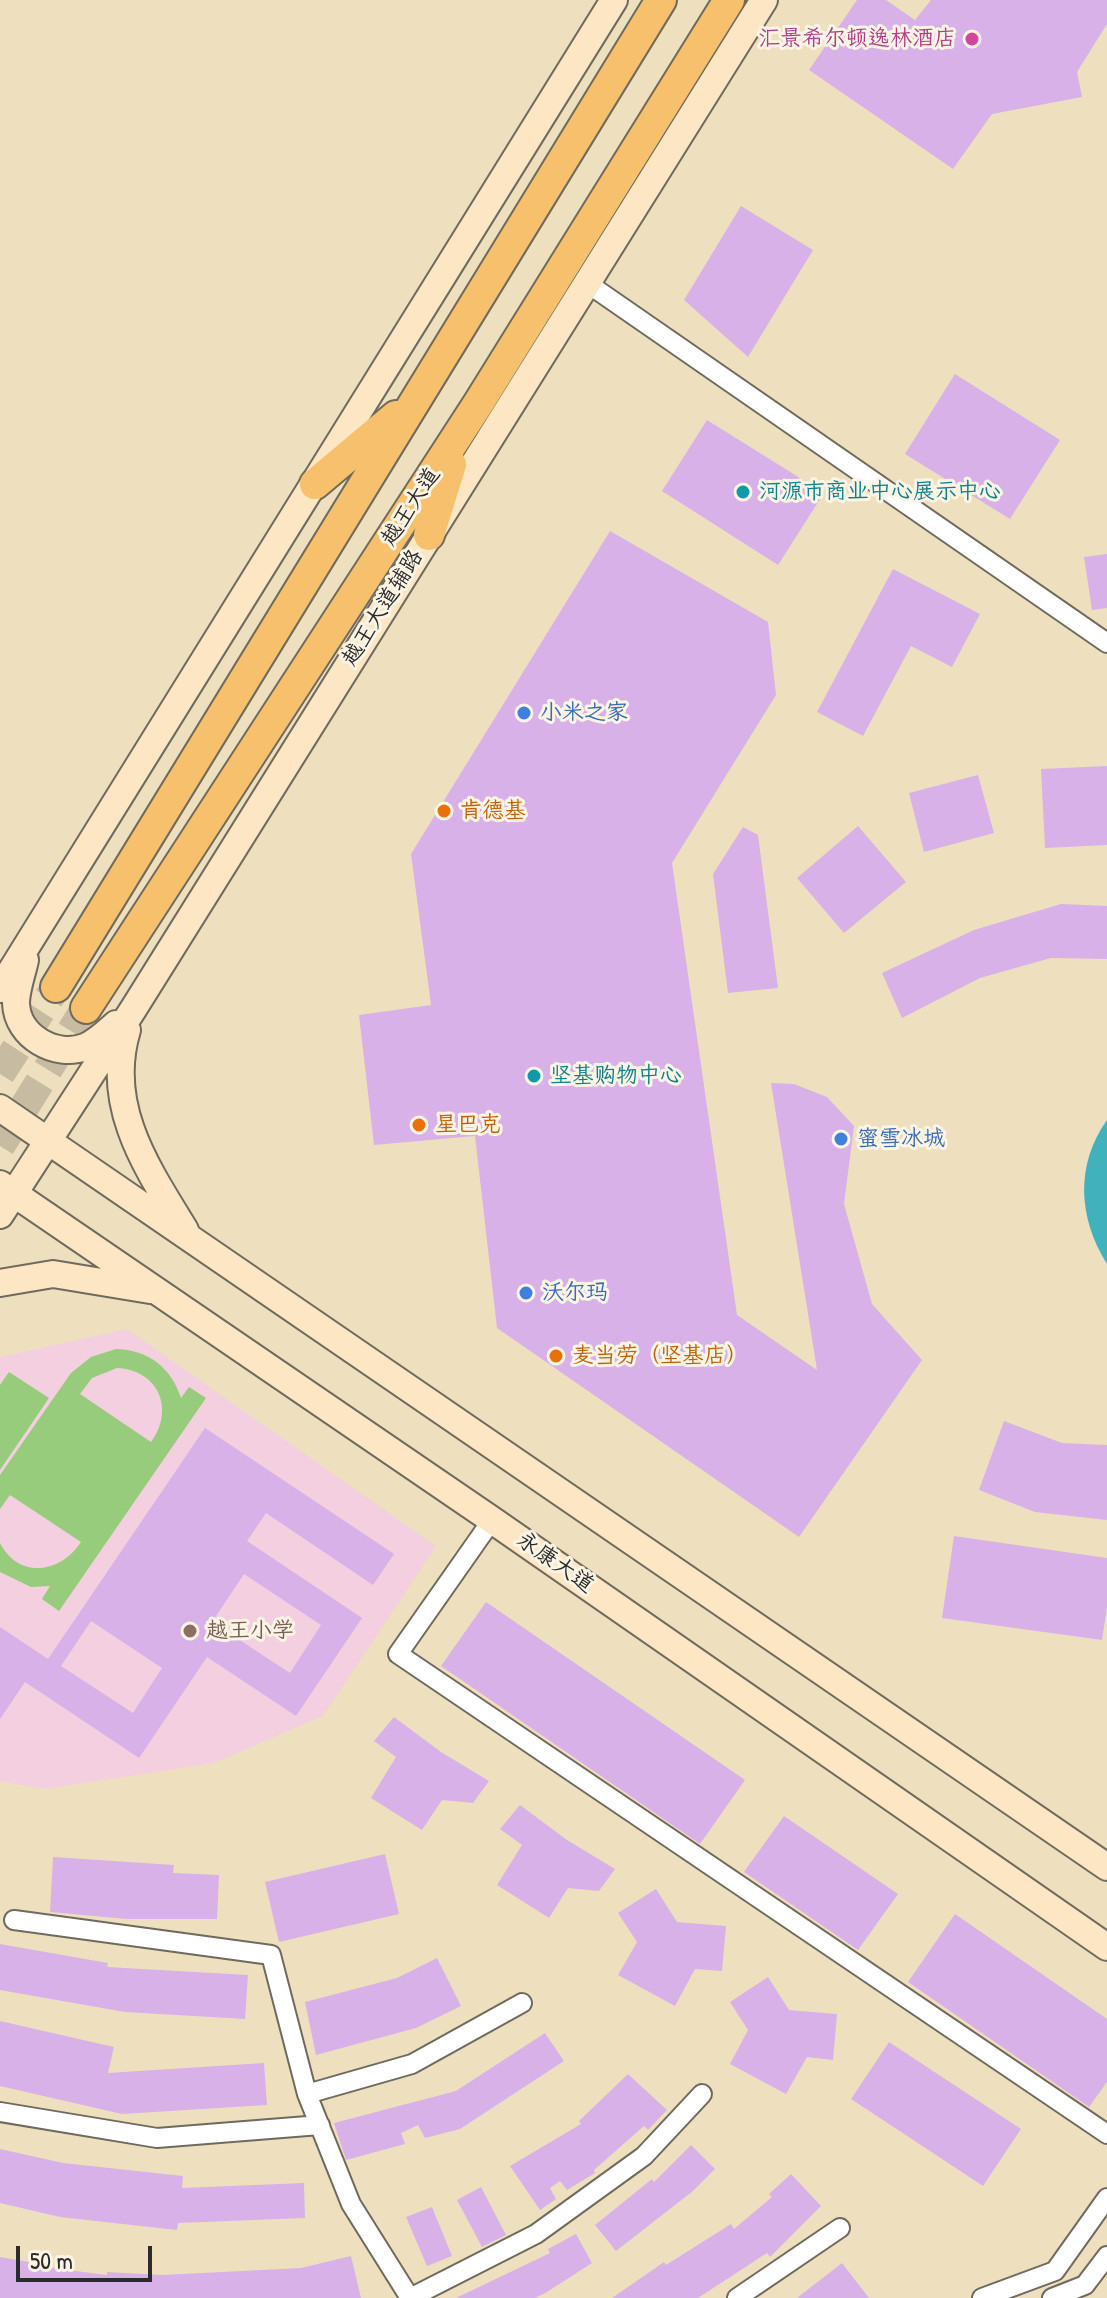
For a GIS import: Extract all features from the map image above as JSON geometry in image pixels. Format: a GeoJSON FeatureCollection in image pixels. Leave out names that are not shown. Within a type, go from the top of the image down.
{"type":"FeatureCollection","features":[{"type":"Feature","properties":{"kind":"main road"},"geometry":{"type":"LineString","coordinates":[[0,989],[614,0]]}},
{"type":"Feature","properties":{"kind":"main road"},"geometry":{"type":"LineString","coordinates":[[56,987],[661,0]]}},
{"type":"Feature","properties":{"kind":"main road","name":"越王大道"},"geometry":{"type":"LineString","coordinates":[[86,1008],[463,428],[729,0]]}},
{"type":"Feature","properties":{"kind":"main road","name":"越王大道辅路"},"geometry":{"type":"LineString","coordinates":[[5,1197],[49,1140],[134,1008],[764,0]]}},
{"type":"Feature","properties":{"kind":"main road"},"geometry":{"type":"LineString","coordinates":[[315,484],[416,400]]}},
{"type":"Feature","properties":{"kind":"main road"},"geometry":{"type":"LineString","coordinates":[[429,535],[463,428]]}},
{"type":"Feature","properties":{"kind":"main road"},"geometry":{"type":"LineString","coordinates":[[0,957],[29,941]]}},
{"type":"Feature","properties":{"kind":"main road"},"geometry":{"type":"LineString","coordinates":[[29,941],[16,1005],[23,1028],[41,1043],[64,1050],[85,1047],[103,1036],[134,1008]]}},
{"type":"Feature","properties":{"kind":"main road"},"geometry":{"type":"LineString","coordinates":[[134,1008],[120,1054],[126,1121],[145,1165],[191,1240]]}},
{"type":"Feature","properties":{"kind":"main road"},"geometry":{"type":"LineString","coordinates":[[0,1108],[1107,1867]]}},
{"type":"Feature","properties":{"kind":"main road","name":"永康大道"},"geometry":{"type":"LineString","coordinates":[[5,1197],[161,1292],[1107,1947]]}},
{"type":"Feature","properties":{"kind":"main road"},"geometry":{"type":"LineString","coordinates":[[0,1283],[53,1274],[161,1292]]}},
{"type":"Feature","properties":{"kind":"street"},"geometry":{"type":"LineString","coordinates":[[587,283],[1107,643]]}},
{"type":"Feature","properties":{"kind":"street"},"geometry":{"type":"LineString","coordinates":[[492,1520],[398,1654],[1107,2134]]}},
{"type":"Feature","properties":{"kind":"street"},"geometry":{"type":"LineString","coordinates":[[14,1920],[271,1955],[307,2094],[351,2204],[410,2298],[536,2234],[644,2156],[702,2094]]}},
{"type":"Feature","properties":{"kind":"street"},"geometry":{"type":"LineString","coordinates":[[307,2094],[412,2064],[522,2003]]}},
{"type":"Feature","properties":{"kind":"street"},"geometry":{"type":"LineString","coordinates":[[0,2112],[157,2138],[320,2125]]}},
{"type":"Feature","properties":{"kind":"street"},"geometry":{"type":"LineString","coordinates":[[982,2298],[1055,2271],[1107,2198]]}},
{"type":"Feature","properties":{"kind":"street"},"geometry":{"type":"LineString","coordinates":[[737,2298],[840,2228]]}},
{"type":"Feature","properties":{"kind":"street"},"geometry":{"type":"LineString","coordinates":[[1052,2298],[1085,2285],[1107,2256]]}},
{"type":"Feature","properties":{"kind":"shaded area","name":"越王小学"},"geometry":{"type":"Polygon","coordinates":[[[127,1329],[436,1546],[323,1716],[214,1763],[45,1789],[0,1781],[0,1357],[127,1329]]]}},
{"type":"Feature","properties":{"kind":"green space"},"geometry":{"type":"Polygon","coordinates":[[[116,1349],[138,1353],[164,1369],[181,1398],[189,1387],[206,1398],[59,1611],[42,1599],[50,1586],[31,1587],[0,1572],[0,1543],[18,1563],[40,1568],[63,1560],[81,1542],[10,1495],[0,1509],[0,1475],[71,1373],[91,1357],[116,1349]],[[117,1368],[92,1378],[80,1394],[151,1442],[162,1417],[162,1405],[153,1384],[132,1370],[117,1368]]]}},
{"type":"Feature","properties":{"kind":"green space"},"geometry":{"type":"Polygon","coordinates":[[[9,1372],[49,1398],[0,1470],[0,1385],[9,1372]]]}},
{"type":"Feature","properties":{"kind":"water"},"geometry":{"type":"Polygon","coordinates":[[[1107,1120],[1107,1264],[1090,1228],[1084,1192],[1089,1155],[1107,1120]]]}},
{"type":"Feature","properties":{"kind":"building"},"geometry":{"type":"Polygon","coordinates":[[[857,0],[886,0],[915,20],[931,0],[1107,0],[1107,24],[1077,72],[1082,97],[992,114],[953,169],[809,70],[857,0]]]}},
{"type":"Feature","properties":{"kind":"building"},"geometry":{"type":"Polygon","coordinates":[[[741,206],[813,250],[748,357],[684,300],[741,206]]]}},
{"type":"Feature","properties":{"kind":"building"},"geometry":{"type":"Polygon","coordinates":[[[955,374],[1060,440],[1010,519],[905,454],[955,374]]]}},
{"type":"Feature","properties":{"kind":"building","name":"河源市商业中心展示中心"},"geometry":{"type":"Polygon","coordinates":[[[707,420],[824,493],[778,565],[662,491],[707,420]]]}},
{"type":"Feature","properties":{"kind":"building","name":"坚基购物中心"},"geometry":{"type":"Polygon","coordinates":[[[610,531],[768,622],[776,695],[672,863],[737,1315],[817,1370],[771,1083],[794,1084],[827,1097],[854,1126],[844,1204],[872,1304],[922,1360],[799,1537],[497,1328],[475,1136],[374,1145],[359,1015],[431,1005],[411,854],[610,531]]]}},
{"type":"Feature","properties":{"kind":"building"},"geometry":{"type":"Polygon","coordinates":[[[1107,554],[1107,608],[1092,610],[1084,557],[1107,554]]]}},
{"type":"Feature","properties":{"kind":"building"},"geometry":{"type":"Polygon","coordinates":[[[893,569],[980,614],[952,667],[911,646],[863,736],[817,712],[893,569]]]}},
{"type":"Feature","properties":{"kind":"building"},"geometry":{"type":"Polygon","coordinates":[[[1107,766],[1107,845],[1045,848],[1041,769],[1107,766]]]}},
{"type":"Feature","properties":{"kind":"building"},"geometry":{"type":"Polygon","coordinates":[[[978,775],[994,833],[924,852],[909,793],[978,775]]]}},
{"type":"Feature","properties":{"kind":"building"},"geometry":{"type":"Polygon","coordinates":[[[858,826],[906,882],[844,933],[797,878],[858,826]]]}},
{"type":"Feature","properties":{"kind":"building"},"geometry":{"type":"Polygon","coordinates":[[[743,827],[758,835],[778,988],[728,993],[713,874],[743,827]]]}},
{"type":"Feature","properties":{"kind":"building"},"geometry":{"type":"Polygon","coordinates":[[[1061,904],[1107,906],[1107,959],[1051,958],[980,978],[902,1018],[882,973],[974,930],[1061,904]]]}},
{"type":"Feature","properties":{"kind":"building"},"geometry":{"type":"Polygon","coordinates":[[[1004,1421],[1062,1443],[1107,1445],[1107,1520],[1035,1512],[979,1490],[1004,1421]]]}},
{"type":"Feature","properties":{"kind":"building"},"geometry":{"type":"Polygon","coordinates":[[[205,1428],[394,1554],[373,1585],[266,1513],[247,1541],[362,1618],[296,1716],[207,1657],[139,1758],[25,1682],[0,1719],[0,1627],[48,1659],[205,1428]],[[244,1574],[212,1622],[290,1673],[321,1625],[244,1574]],[[91,1621],[61,1666],[133,1713],[162,1668],[91,1621]]]}},
{"type":"Feature","properties":{"kind":"building"},"geometry":{"type":"Polygon","coordinates":[[[954,1536],[1107,1558],[1107,1607],[1102,1640],[942,1618],[954,1536]]]}},
{"type":"Feature","properties":{"kind":"building"},"geometry":{"type":"Polygon","coordinates":[[[486,1602],[745,1780],[700,1844],[441,1666],[486,1602]]]}},
{"type":"Feature","properties":{"kind":"building"},"geometry":{"type":"Polygon","coordinates":[[[394,1717],[441,1752],[489,1781],[473,1803],[442,1800],[422,1830],[371,1798],[396,1757],[374,1741],[394,1717]]]}},
{"type":"Feature","properties":{"kind":"building"},"geometry":{"type":"Polygon","coordinates":[[[520,1805],[567,1840],[615,1869],[599,1891],[568,1888],[549,1918],[497,1885],[522,1845],[500,1829],[520,1805]]]}},
{"type":"Feature","properties":{"kind":"building"},"geometry":{"type":"Polygon","coordinates":[[[784,1816],[898,1894],[858,1950],[744,1872],[784,1816]]]}},
{"type":"Feature","properties":{"kind":"building"},"geometry":{"type":"Polygon","coordinates":[[[385,1854],[399,1914],[279,1942],[265,1882],[385,1854]]]}},
{"type":"Feature","properties":{"kind":"building"},"geometry":{"type":"Polygon","coordinates":[[[53,1857],[174,1865],[173,1873],[219,1875],[217,1919],[127,1919],[50,1912],[53,1857]]]}},
{"type":"Feature","properties":{"kind":"building"},"geometry":{"type":"Polygon","coordinates":[[[656,1889],[677,1922],[726,1926],[722,1971],[695,1969],[675,2006],[618,1975],[637,1942],[618,1913],[656,1889]]]}},
{"type":"Feature","properties":{"kind":"building"},"geometry":{"type":"Polygon","coordinates":[[[955,1914],[1107,2019],[1107,2082],[1089,2107],[908,1982],[955,1914]]]}},
{"type":"Feature","properties":{"kind":"building"},"geometry":{"type":"Polygon","coordinates":[[[0,1944],[108,1963],[107,1967],[248,1975],[245,2019],[125,2012],[0,1990],[0,1944]]]}},
{"type":"Feature","properties":{"kind":"building"},"geometry":{"type":"Polygon","coordinates":[[[437,1958],[461,2006],[416,2028],[316,2055],[305,2002],[397,1978],[437,1958]]]}},
{"type":"Feature","properties":{"kind":"building"},"geometry":{"type":"Polygon","coordinates":[[[768,1977],[789,2010],[837,2014],[833,2060],[807,2057],[786,2094],[730,2064],[748,2030],[730,2002],[768,1977]]]}},
{"type":"Feature","properties":{"kind":"building"},"geometry":{"type":"Polygon","coordinates":[[[0,2021],[114,2047],[108,2073],[264,2063],[267,2105],[122,2114],[0,2086],[0,2021]]]}},
{"type":"Feature","properties":{"kind":"building"},"geometry":{"type":"Polygon","coordinates":[[[545,2033],[564,2061],[460,2129],[425,2138],[418,2125],[401,2133],[405,2144],[346,2160],[334,2123],[456,2091],[545,2033]]]}},
{"type":"Feature","properties":{"kind":"building"},"geometry":{"type":"Polygon","coordinates":[[[889,2042],[1021,2129],[983,2186],[851,2099],[889,2042]]]}},
{"type":"Feature","properties":{"kind":"building"},"geometry":{"type":"Polygon","coordinates":[[[628,2074],[667,2110],[648,2130],[644,2126],[594,2170],[595,2173],[567,2190],[560,2181],[550,2188],[556,2199],[540,2210],[510,2166],[581,2124],[579,2121],[628,2074]]]}},
{"type":"Feature","properties":{"kind":"building"},"geometry":{"type":"Polygon","coordinates":[[[691,2145],[715,2169],[693,2191],[616,2251],[595,2225],[652,2179],[654,2182],[691,2145]]]}},
{"type":"Feature","properties":{"kind":"building"},"geometry":{"type":"Polygon","coordinates":[[[0,2149],[63,2163],[183,2176],[182,2188],[304,2183],[305,2218],[178,2223],[177,2230],[60,2217],[0,2203],[0,2149]]]}},
{"type":"Feature","properties":{"kind":"building"},"geometry":{"type":"Polygon","coordinates":[[[791,2174],[821,2206],[770,2257],[767,2253],[698,2298],[612,2298],[664,2262],[666,2265],[731,2224],[734,2229],[772,2197],[769,2194],[791,2174]]]}},
{"type":"Feature","properties":{"kind":"building"},"geometry":{"type":"Polygon","coordinates":[[[481,2187],[506,2235],[482,2247],[457,2200],[481,2187]]]}},
{"type":"Feature","properties":{"kind":"building"},"geometry":{"type":"Polygon","coordinates":[[[432,2207],[452,2256],[427,2266],[406,2217],[432,2207]]]}},
{"type":"Feature","properties":{"kind":"building"},"geometry":{"type":"Polygon","coordinates":[[[576,2234],[592,2263],[547,2292],[535,2298],[456,2298],[550,2253],[548,2249],[576,2234]]]}},
{"type":"Feature","properties":{"kind":"building"},"geometry":{"type":"Polygon","coordinates":[[[351,2256],[361,2298],[0,2298],[0,2257],[29,2262],[28,2265],[107,2275],[107,2272],[162,2275],[301,2268],[351,2256]]]}},
{"type":"Feature","properties":{"kind":"building"},"geometry":{"type":"Polygon","coordinates":[[[842,2263],[869,2298],[797,2298],[842,2263]]]}},
{"type":"Feature","properties":{"kind":"tunnel"},"geometry":{"type":"LineString","coordinates":[[0,1074],[56,987]]}},
{"type":"Feature","properties":{"kind":"tunnel"},"geometry":{"type":"LineString","coordinates":[[0,1146],[86,1008]]}},
{"type":"Feature","properties":{"kind":"place","name":"汇景希尔顿逸林酒店"},"geometry":{"type":"Point","coordinates":[972,39]}},
{"type":"Feature","properties":{"kind":"place","name":"河源市商业中心展示中心"},"geometry":{"type":"Point","coordinates":[743,492]}},
{"type":"Feature","properties":{"kind":"place","name":"小米之家"},"geometry":{"type":"Point","coordinates":[524,713]}},
{"type":"Feature","properties":{"kind":"place","name":"肯德基"},"geometry":{"type":"Point","coordinates":[444,811]}},
{"type":"Feature","properties":{"kind":"place","name":"坚基购物中心"},"geometry":{"type":"Point","coordinates":[534,1076]}},
{"type":"Feature","properties":{"kind":"place","name":"星巴克"},"geometry":{"type":"Point","coordinates":[419,1125]}},
{"type":"Feature","properties":{"kind":"place","name":"蜜雪冰城"},"geometry":{"type":"Point","coordinates":[841,1139]}},
{"type":"Feature","properties":{"kind":"place","name":"沃尔玛"},"geometry":{"type":"Point","coordinates":[526,1293]}},
{"type":"Feature","properties":{"kind":"place","name":"麦当劳（坚基店）"},"geometry":{"type":"Point","coordinates":[556,1356]}},
{"type":"Feature","properties":{"kind":"place","name":"越王小学"},"geometry":{"type":"Point","coordinates":[190,1631]}}]}
